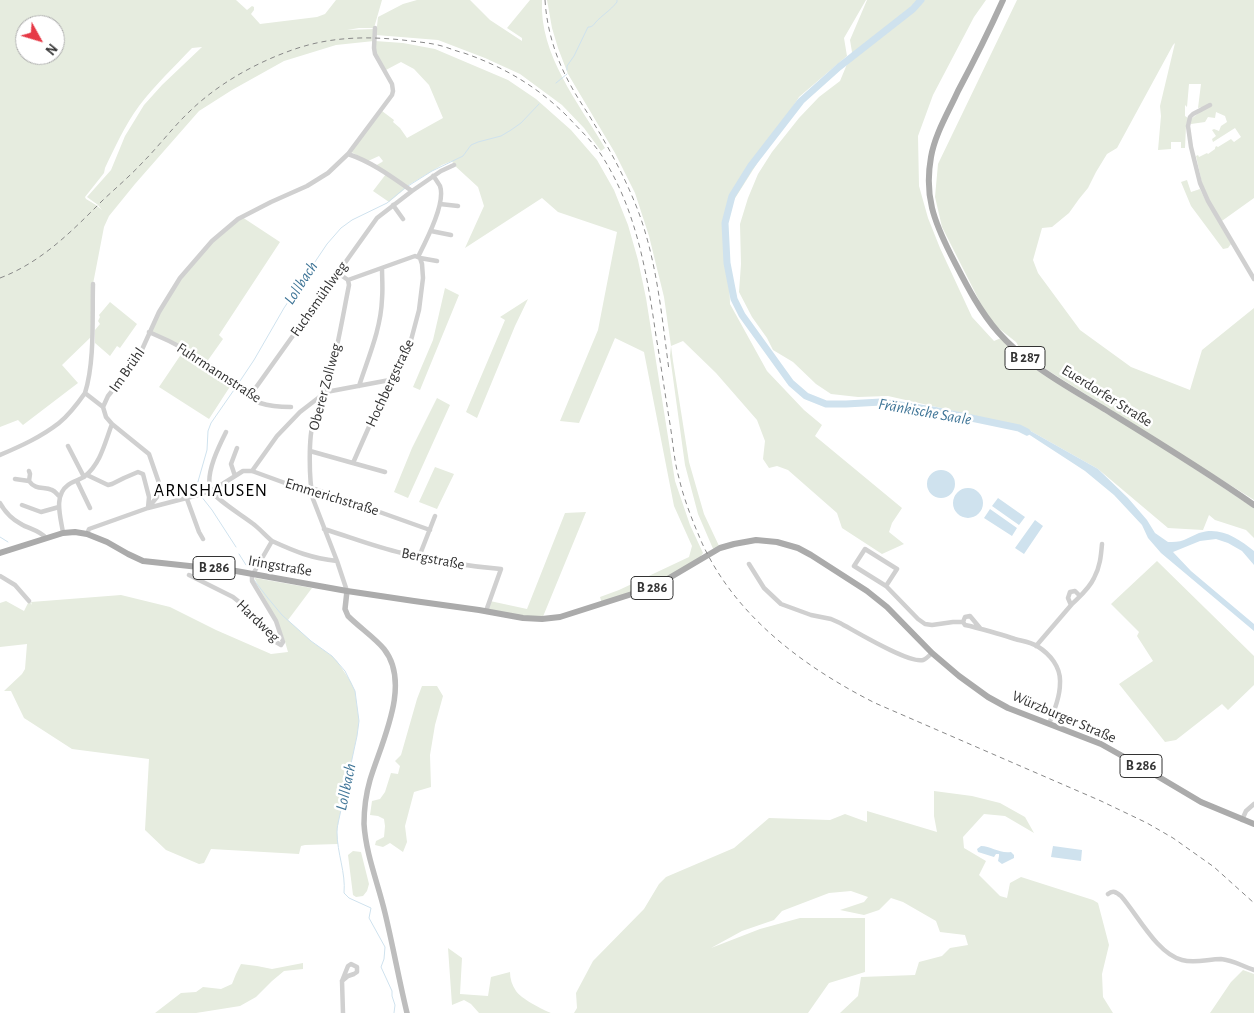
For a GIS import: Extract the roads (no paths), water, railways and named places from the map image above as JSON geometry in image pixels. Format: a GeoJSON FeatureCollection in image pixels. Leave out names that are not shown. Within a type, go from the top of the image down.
{"type":"FeatureCollection","features":[{"type":"Feature","properties":{"kind":"main road","name":"Euerdorfer Straße"},"geometry":{"type":"LineString","coordinates":[[1004,0],[933,147],[929,184],[932,211],[938,230],[974,300],[991,324],[1014,349],[1060,382],[1178,455],[1254,505]]}},
{"type":"Feature","properties":{"kind":"main road","name":"Iringstraße"},"geometry":{"type":"LineString","coordinates":[[63,533],[75,532],[86,534],[107,542],[143,561],[254,574],[347,591],[523,618],[560,617],[654,587],[720,548],[744,542],[767,540],[798,548],[861,587],[888,607],[925,647]]}},
{"type":"Feature","properties":{"kind":"main road","name":"B 286"},"geometry":{"type":"LineString","coordinates":[[0,553],[63,533]]}},
{"type":"Feature","properties":{"kind":"main road","name":"Würzburger Straße"},"geometry":{"type":"LineString","coordinates":[[925,647],[959,676],[988,697],[1008,708],[1101,744],[1142,766],[1201,802],[1254,824]]}},
{"type":"Feature","properties":{"kind":"street","name":"Im Brühl"},"geometry":{"type":"LineString","coordinates":[[103,407],[108,396],[140,354],[159,312],[180,278],[212,241],[238,219],[307,186],[328,173],[348,154],[382,110],[394,91],[374,48],[375,28]]}},
{"type":"Feature","properties":{"kind":"street"},"geometry":{"type":"LineString","coordinates":[[1210,105],[1193,114],[1190,117],[1188,126],[1200,184],[1254,279]]}},
{"type":"Feature","properties":{"kind":"street"},"geometry":{"type":"LineString","coordinates":[[348,154],[366,161],[408,189]]}},
{"type":"Feature","properties":{"kind":"street","name":"Fuchsmühlweg"},"geometry":{"type":"LineString","coordinates":[[251,398],[252,393],[377,218],[408,189],[454,165]]}},
{"type":"Feature","properties":{"kind":"street"},"geometry":{"type":"LineString","coordinates":[[419,257],[431,231],[440,204],[440,186],[433,176]]}},
{"type":"Feature","properties":{"kind":"street"},"geometry":{"type":"LineString","coordinates":[[440,204],[458,206]]}},
{"type":"Feature","properties":{"kind":"street"},"geometry":{"type":"LineString","coordinates":[[392,205],[403,219]]}},
{"type":"Feature","properties":{"kind":"street"},"geometry":{"type":"LineString","coordinates":[[431,231],[451,235]]}},
{"type":"Feature","properties":{"kind":"street"},"geometry":{"type":"LineString","coordinates":[[338,273],[348,280],[415,256],[437,261]]}},
{"type":"Feature","properties":{"kind":"street","name":"Hochbergstraße"},"geometry":{"type":"LineString","coordinates":[[354,463],[372,420],[395,379],[410,344],[419,310],[423,278],[422,264],[419,257]]}},
{"type":"Feature","properties":{"kind":"street"},"geometry":{"type":"LineString","coordinates":[[359,386],[380,318],[382,268]]}},
{"type":"Feature","properties":{"kind":"street","name":"Oberer Zollweg"},"geometry":{"type":"LineString","coordinates":[[347,591],[313,500],[310,451],[314,420],[326,392],[331,373],[349,285],[348,280]]}},
{"type":"Feature","properties":{"kind":"street"},"geometry":{"type":"LineString","coordinates":[[0,455],[33,440],[60,422],[85,393],[90,371],[93,284]]}},
{"type":"Feature","properties":{"kind":"street","name":"Fuhrmannstraße"},"geometry":{"type":"LineString","coordinates":[[150,332],[169,340],[220,372],[251,398],[260,403],[291,407]]}},
{"type":"Feature","properties":{"kind":"street"},"geometry":{"type":"LineString","coordinates":[[86,534],[90,529],[148,508],[200,495],[243,471],[252,471],[277,436],[297,414],[326,392],[395,379]]}},
{"type":"Feature","properties":{"kind":"street"},"geometry":{"type":"LineString","coordinates":[[85,393],[103,407],[106,417],[112,424],[148,452],[159,482],[157,497],[148,508]]}},
{"type":"Feature","properties":{"kind":"street"},"geometry":{"type":"LineString","coordinates":[[63,533],[59,507],[60,496],[67,486],[85,476],[100,459],[112,424]]}},
{"type":"Feature","properties":{"kind":"street"},"geometry":{"type":"LineString","coordinates":[[226,432],[214,460],[209,482],[210,490],[272,541],[290,550],[316,558],[337,561]]}},
{"type":"Feature","properties":{"kind":"street"},"geometry":{"type":"LineString","coordinates":[[68,446],[85,476],[108,485],[138,472],[143,474],[149,498],[148,508]]}},
{"type":"Feature","properties":{"kind":"street"},"geometry":{"type":"LineString","coordinates":[[235,476],[231,464],[237,448]]}},
{"type":"Feature","properties":{"kind":"street"},"geometry":{"type":"LineString","coordinates":[[310,451],[385,472]]}},
{"type":"Feature","properties":{"kind":"street"},"geometry":{"type":"LineString","coordinates":[[28,471],[30,474],[29,481]]}},
{"type":"Feature","properties":{"kind":"street","name":"Emmerichstraße"},"geometry":{"type":"LineString","coordinates":[[252,471],[307,490],[315,489],[430,530]]}},
{"type":"Feature","properties":{"kind":"street"},"geometry":{"type":"LineString","coordinates":[[15,479],[29,481],[32,485],[52,490],[60,496]]}},
{"type":"Feature","properties":{"kind":"street"},"geometry":{"type":"LineString","coordinates":[[77,481],[90,508]]}},
{"type":"Feature","properties":{"kind":"street"},"geometry":{"type":"LineString","coordinates":[[187,499],[203,539]]}},
{"type":"Feature","properties":{"kind":"street"},"geometry":{"type":"LineString","coordinates":[[0,503],[9,515],[21,524],[42,533],[46,538]]}},
{"type":"Feature","properties":{"kind":"street"},"geometry":{"type":"LineString","coordinates":[[22,505],[41,512],[59,507]]}},
{"type":"Feature","properties":{"kind":"street"},"geometry":{"type":"LineString","coordinates":[[419,557],[435,516]]}},
{"type":"Feature","properties":{"kind":"street","name":"Bergstraße"},"geometry":{"type":"LineString","coordinates":[[324,528],[400,553],[462,565],[501,569],[486,612]]}},
{"type":"Feature","properties":{"kind":"street"},"geometry":{"type":"LineString","coordinates":[[254,574],[272,541]]}},
{"type":"Feature","properties":{"kind":"street"},"geometry":{"type":"LineString","coordinates":[[1036,646],[1071,605],[1088,589],[1095,577],[1101,559],[1102,544]]}},
{"type":"Feature","properties":{"kind":"street"},"geometry":{"type":"LineString","coordinates":[[886,586],[896,569],[865,549],[854,566],[886,586],[925,624],[963,622],[965,625],[1036,646],[1053,661],[1059,670],[1060,685],[1058,696],[1049,724]]}},
{"type":"Feature","properties":{"kind":"street"},"geometry":{"type":"LineString","coordinates":[[750,564],[764,588],[781,604],[811,615],[832,619],[898,654],[918,661],[926,659],[932,653]]}},
{"type":"Feature","properties":{"kind":"street","name":"Hardweg"},"geometry":{"type":"LineString","coordinates":[[190,575],[233,597],[248,609],[276,642],[281,645],[283,642],[276,621],[252,581],[254,574]]}},
{"type":"Feature","properties":{"kind":"street"},"geometry":{"type":"LineString","coordinates":[[0,576],[15,585],[29,601]]}},
{"type":"Feature","properties":{"kind":"street"},"geometry":{"type":"LineString","coordinates":[[347,591],[345,609],[348,616],[385,650],[395,674],[397,690],[370,782],[365,804],[364,822],[366,842],[385,913],[407,1013]]}},
{"type":"Feature","properties":{"kind":"street"},"geometry":{"type":"LineString","coordinates":[[1071,605],[1068,598],[1070,592],[1075,591],[1080,596]]}},
{"type":"Feature","properties":{"kind":"street"},"geometry":{"type":"LineString","coordinates":[[963,622],[964,617],[970,616],[981,629]]}},
{"type":"Feature","properties":{"kind":"street"},"geometry":{"type":"LineString","coordinates":[[1242,820],[1246,810],[1254,804]]}},
{"type":"Feature","properties":{"kind":"street"},"geometry":{"type":"LineString","coordinates":[[1108,894],[1113,892],[1121,896],[1152,938],[1176,958],[1184,961],[1229,960],[1254,970]]}},
{"type":"Feature","properties":{"kind":"street"},"geometry":{"type":"LineString","coordinates":[[342,981],[343,1013]]}},
{"type":"Feature","properties":{"kind":"water"},"geometry":{"type":"Polygon","coordinates":[[[1019,428],[1027,429],[1098,469],[1128,498],[1147,520],[1155,533],[1168,542],[1180,541],[1199,533],[1214,531],[1228,534],[1254,551],[1254,565],[1242,551],[1216,539],[1200,541],[1173,552],[1191,571],[1254,624],[1254,631],[1161,553],[1148,538],[1142,525],[1114,495],[1085,471],[1019,428]]]}},
{"type":"Feature","properties":{"kind":"water"},"geometry":{"type":"Polygon","coordinates":[[[941,470],[951,474],[955,484],[951,494],[941,498],[931,494],[927,484],[931,474],[941,470]]]}},
{"type":"Feature","properties":{"kind":"water"},"geometry":{"type":"Polygon","coordinates":[[[968,488],[979,492],[983,503],[979,514],[968,518],[957,514],[953,503],[957,492],[968,488]]]}},
{"type":"Feature","properties":{"kind":"water"},"geometry":{"type":"Polygon","coordinates":[[[998,498],[1025,517],[1019,525],[992,506],[998,498]]]}},
{"type":"Feature","properties":{"kind":"water"},"geometry":{"type":"Polygon","coordinates":[[[990,509],[1017,528],[1012,536],[984,518],[990,509]]]}},
{"type":"Feature","properties":{"kind":"water"},"geometry":{"type":"Polygon","coordinates":[[[1035,520],[1043,526],[1024,554],[1015,548],[1035,520]]]}},
{"type":"Feature","properties":{"kind":"water"},"geometry":{"type":"Polygon","coordinates":[[[981,846],[1003,852],[1011,852],[1014,858],[1002,864],[998,861],[999,854],[996,854],[994,857],[978,852],[977,849],[981,846]]]}},
{"type":"Feature","properties":{"kind":"water"},"geometry":{"type":"Polygon","coordinates":[[[1053,846],[1082,850],[1081,861],[1051,857],[1053,846]]]}},
{"type":"Feature","properties":{"kind":"waterway","name":"Lollbach"},"geometry":{"type":"LineString","coordinates":[[567,70],[567,66],[588,27],[593,26],[617,0]]}},
{"type":"Feature","properties":{"kind":"waterway","name":"Fränkische Saale"},"geometry":{"type":"LineString","coordinates":[[921,0],[913,9],[839,67],[801,101],[750,167],[732,196],[725,223],[727,263],[734,299],[742,315],[791,383],[806,396],[826,404],[881,402],[933,410],[1019,428],[1027,432]]}},
{"type":"Feature","properties":{"kind":"waterway","name":"Lollbach"},"geometry":{"type":"LineString","coordinates":[[556,83],[567,74]]}},
{"type":"Feature","properties":{"kind":"waterway","name":"Lollbach"},"geometry":{"type":"LineString","coordinates":[[408,186],[432,171],[463,156],[471,145],[501,136],[511,130],[521,123],[539,104]]}},
{"type":"Feature","properties":{"kind":"waterway","name":"Lollbach"},"geometry":{"type":"LineString","coordinates":[[238,384],[284,308],[327,244],[341,228],[352,220],[387,203],[405,188]]}},
{"type":"Feature","properties":{"kind":"waterway","name":"Lollbach"},"geometry":{"type":"LineString","coordinates":[[198,493],[197,485],[207,450],[208,431],[211,423],[236,387]]}},
{"type":"Feature","properties":{"kind":"waterway","name":"Lollbach"},"geometry":{"type":"LineString","coordinates":[[201,496],[236,547]]}},
{"type":"Feature","properties":{"kind":"waterway"},"geometry":{"type":"LineString","coordinates":[[0,537],[8,542]]}},
{"type":"Feature","properties":{"kind":"waterway","name":"Lollbach"},"geometry":{"type":"LineString","coordinates":[[239,554],[246,565]]}},
{"type":"Feature","properties":{"kind":"waterway","name":"Lollbach"},"geometry":{"type":"LineString","coordinates":[[254,580],[282,615],[311,641],[332,656],[345,671],[355,691],[359,721],[338,824],[337,840],[344,878],[344,893],[349,898],[371,908],[369,918],[385,947],[381,967],[392,991],[395,1005],[394,1013]]}},
{"type":"Feature","properties":{"kind":"railway"},"geometry":{"type":"LineString","coordinates":[[545,0],[550,34],[561,66],[614,158],[628,186],[640,217],[652,259],[669,370]]}},
{"type":"Feature","properties":{"kind":"railway"},"geometry":{"type":"LineString","coordinates":[[0,278],[29,263],[56,245],[134,172],[184,117],[213,91],[239,74],[281,54],[309,45],[338,39],[396,39],[441,46],[464,53],[507,71],[545,96],[585,135],[600,153],[623,196],[644,265],[676,465],[683,494],[702,543],[716,570],[753,617],[798,656],[849,689],[875,703],[1101,801],[1147,823],[1173,838],[1214,867],[1254,903]]}},
{"type":"Feature","properties":{"kind":"district","name":"ARNSHAUSEN"},"geometry":{"type":"Point","coordinates":[211,491]}}]}
